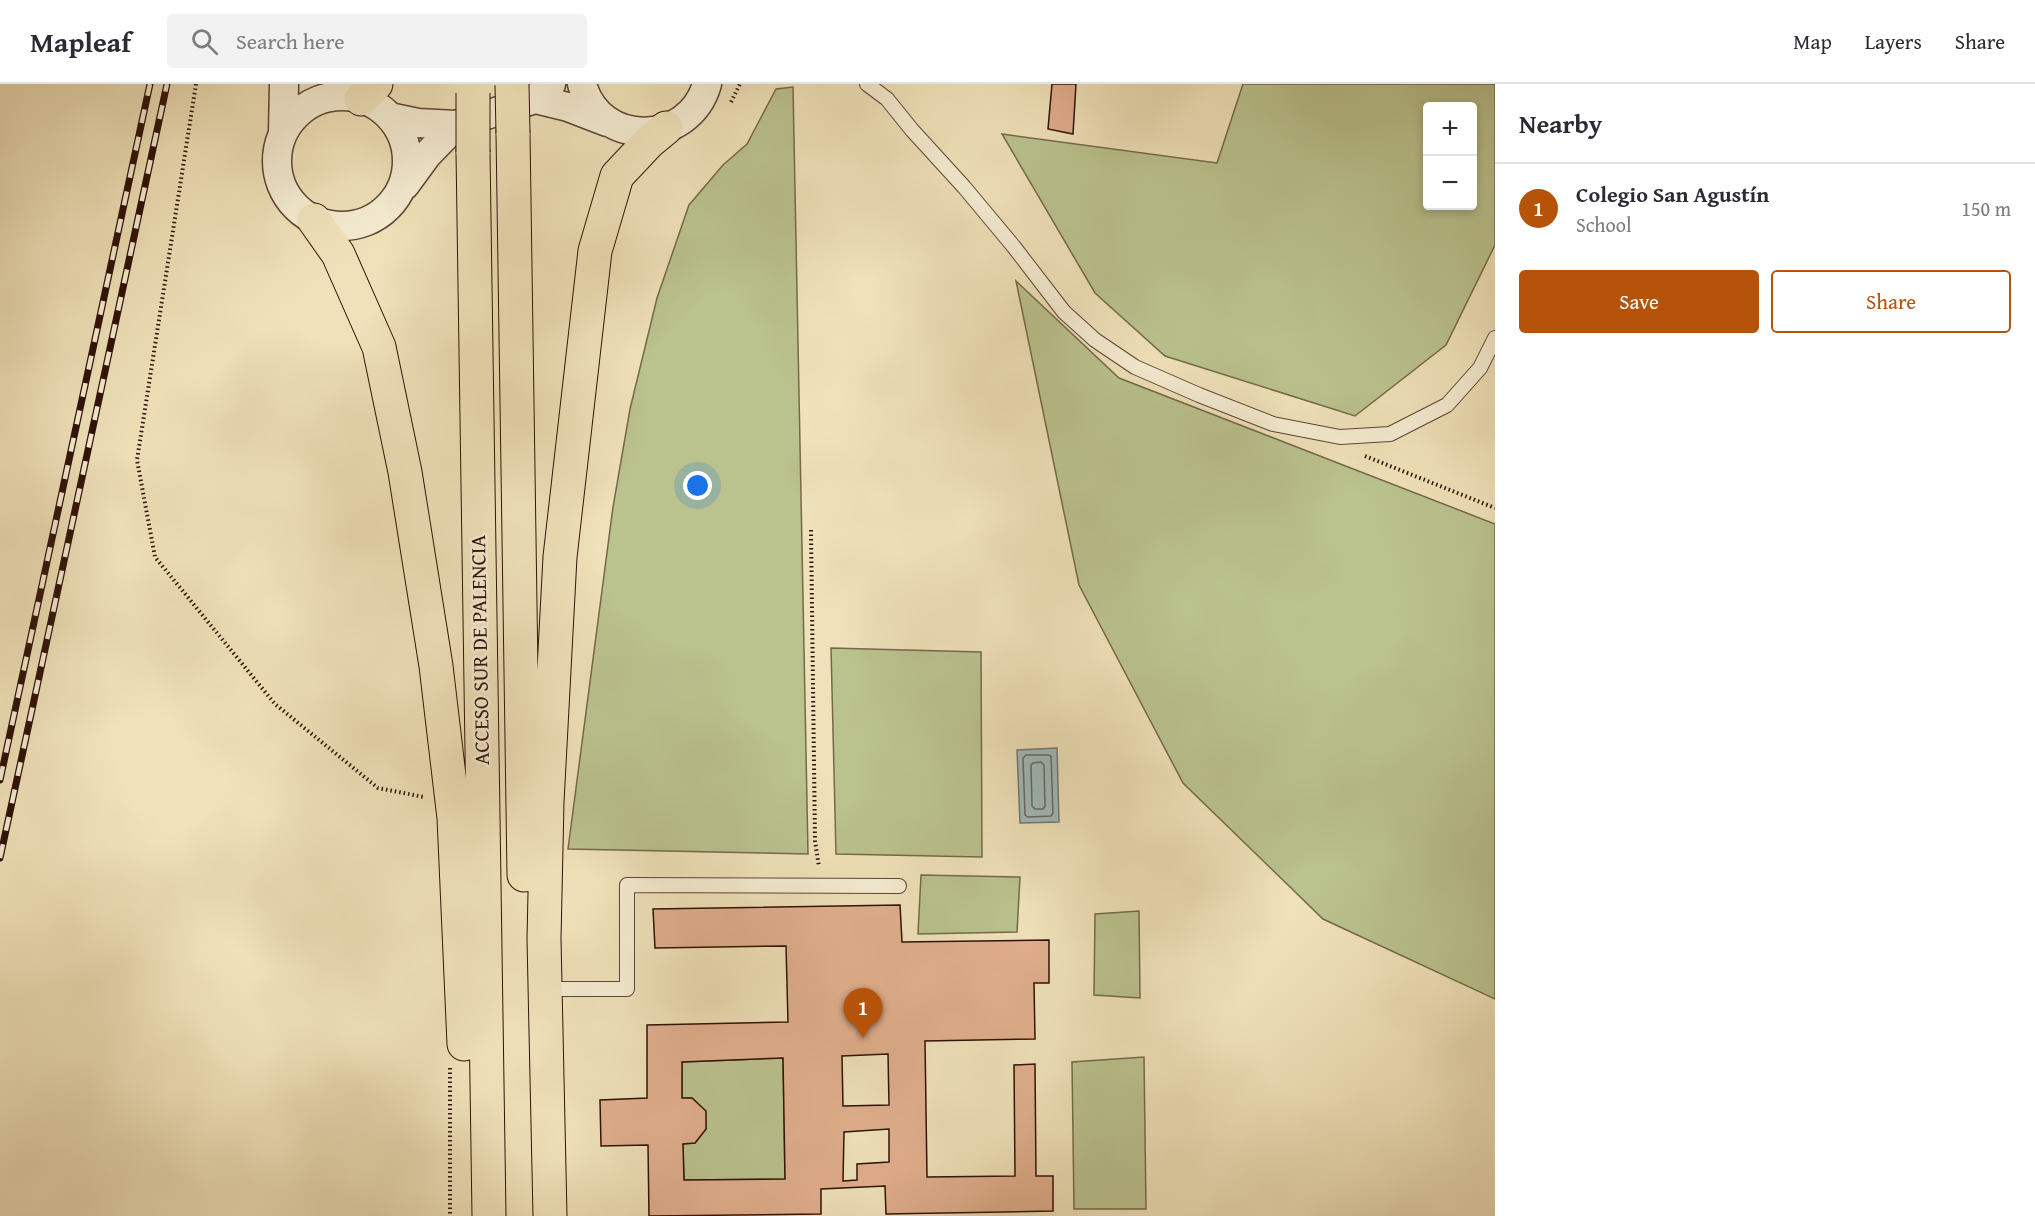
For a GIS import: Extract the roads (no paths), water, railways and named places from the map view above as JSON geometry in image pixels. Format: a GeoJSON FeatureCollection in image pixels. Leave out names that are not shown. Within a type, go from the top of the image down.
{"type":"FeatureCollection","features":[{"type":"Feature","properties":{"kind":"highway","name":"ACCESO SUR DE PALENCIA"},"geometry":{"type":"LineString","coordinates":[[472,88],[464,138],[489,1216]]}},
{"type":"Feature","properties":{"kind":"highway","name":"ACCESO SUR DE PALENCIA"},"geometry":{"type":"LineString","coordinates":[[528,88],[513,134],[529,1216]]}},
{"type":"Feature","properties":{"kind":"highway"},"geometry":{"type":"LineString","coordinates":[[550,1216],[544,939],[547,802],[560,557],[595,251],[617,177],[649,142],[666,128]]}},
{"type":"Feature","properties":{"kind":"highway"},"geometry":{"type":"LineString","coordinates":[[314,220],[338,254],[380,347],[405,472],[436,666],[454,818],[469,1216]]}},
{"type":"Feature","properties":{"kind":"street"},"geometry":{"type":"LineString","coordinates":[[284,84],[283,132],[276,160],[280,182],[291,205],[314,220],[339,228],[364,223],[382,212],[427,155],[464,138],[528,88],[567,107],[641,133],[666,128],[685,118],[704,95],[707,84]]}},
{"type":"Feature","properties":{"kind":"street"},"geometry":{"type":"LineString","coordinates":[[582,84],[593,110],[616,126]]}},
{"type":"Feature","properties":{"kind":"street"},"geometry":{"type":"LineString","coordinates":[[283,132],[300,109],[321,99],[348,91],[371,102],[394,118],[464,138]]}},
{"type":"Feature","properties":{"kind":"street"},"geometry":{"type":"LineString","coordinates":[[394,118],[405,140],[409,164],[401,189]]}},
{"type":"Feature","properties":{"kind":"lane"},"geometry":{"type":"LineString","coordinates":[[867,84],[887,99],[964,187],[1064,312],[1095,340],[1135,367],[1199,395],[1283,426],[1340,437],[1390,434],[1448,405],[1480,368],[1495,338]]}},
{"type":"Feature","properties":{"kind":"lane"},"geometry":{"type":"LineString","coordinates":[[546,989],[627,989],[627,885],[899,886]]}},
{"type":"Feature","properties":{"kind":"water"},"geometry":{"type":"Polygon","coordinates":[[[1057,748],[1059,822],[1020,823],[1017,750],[1057,748]]]}},
{"type":"Feature","properties":{"kind":"railway"},"geometry":{"type":"LineString","coordinates":[[0,780],[150,84]]}},
{"type":"Feature","properties":{"kind":"railway"},"geometry":{"type":"LineString","coordinates":[[0,858],[167,84]]}},
{"type":"Feature","properties":{"kind":"place","name":"Colegio San Agustín"},"geometry":{"type":"Point","coordinates":[863,1038]}}]}
